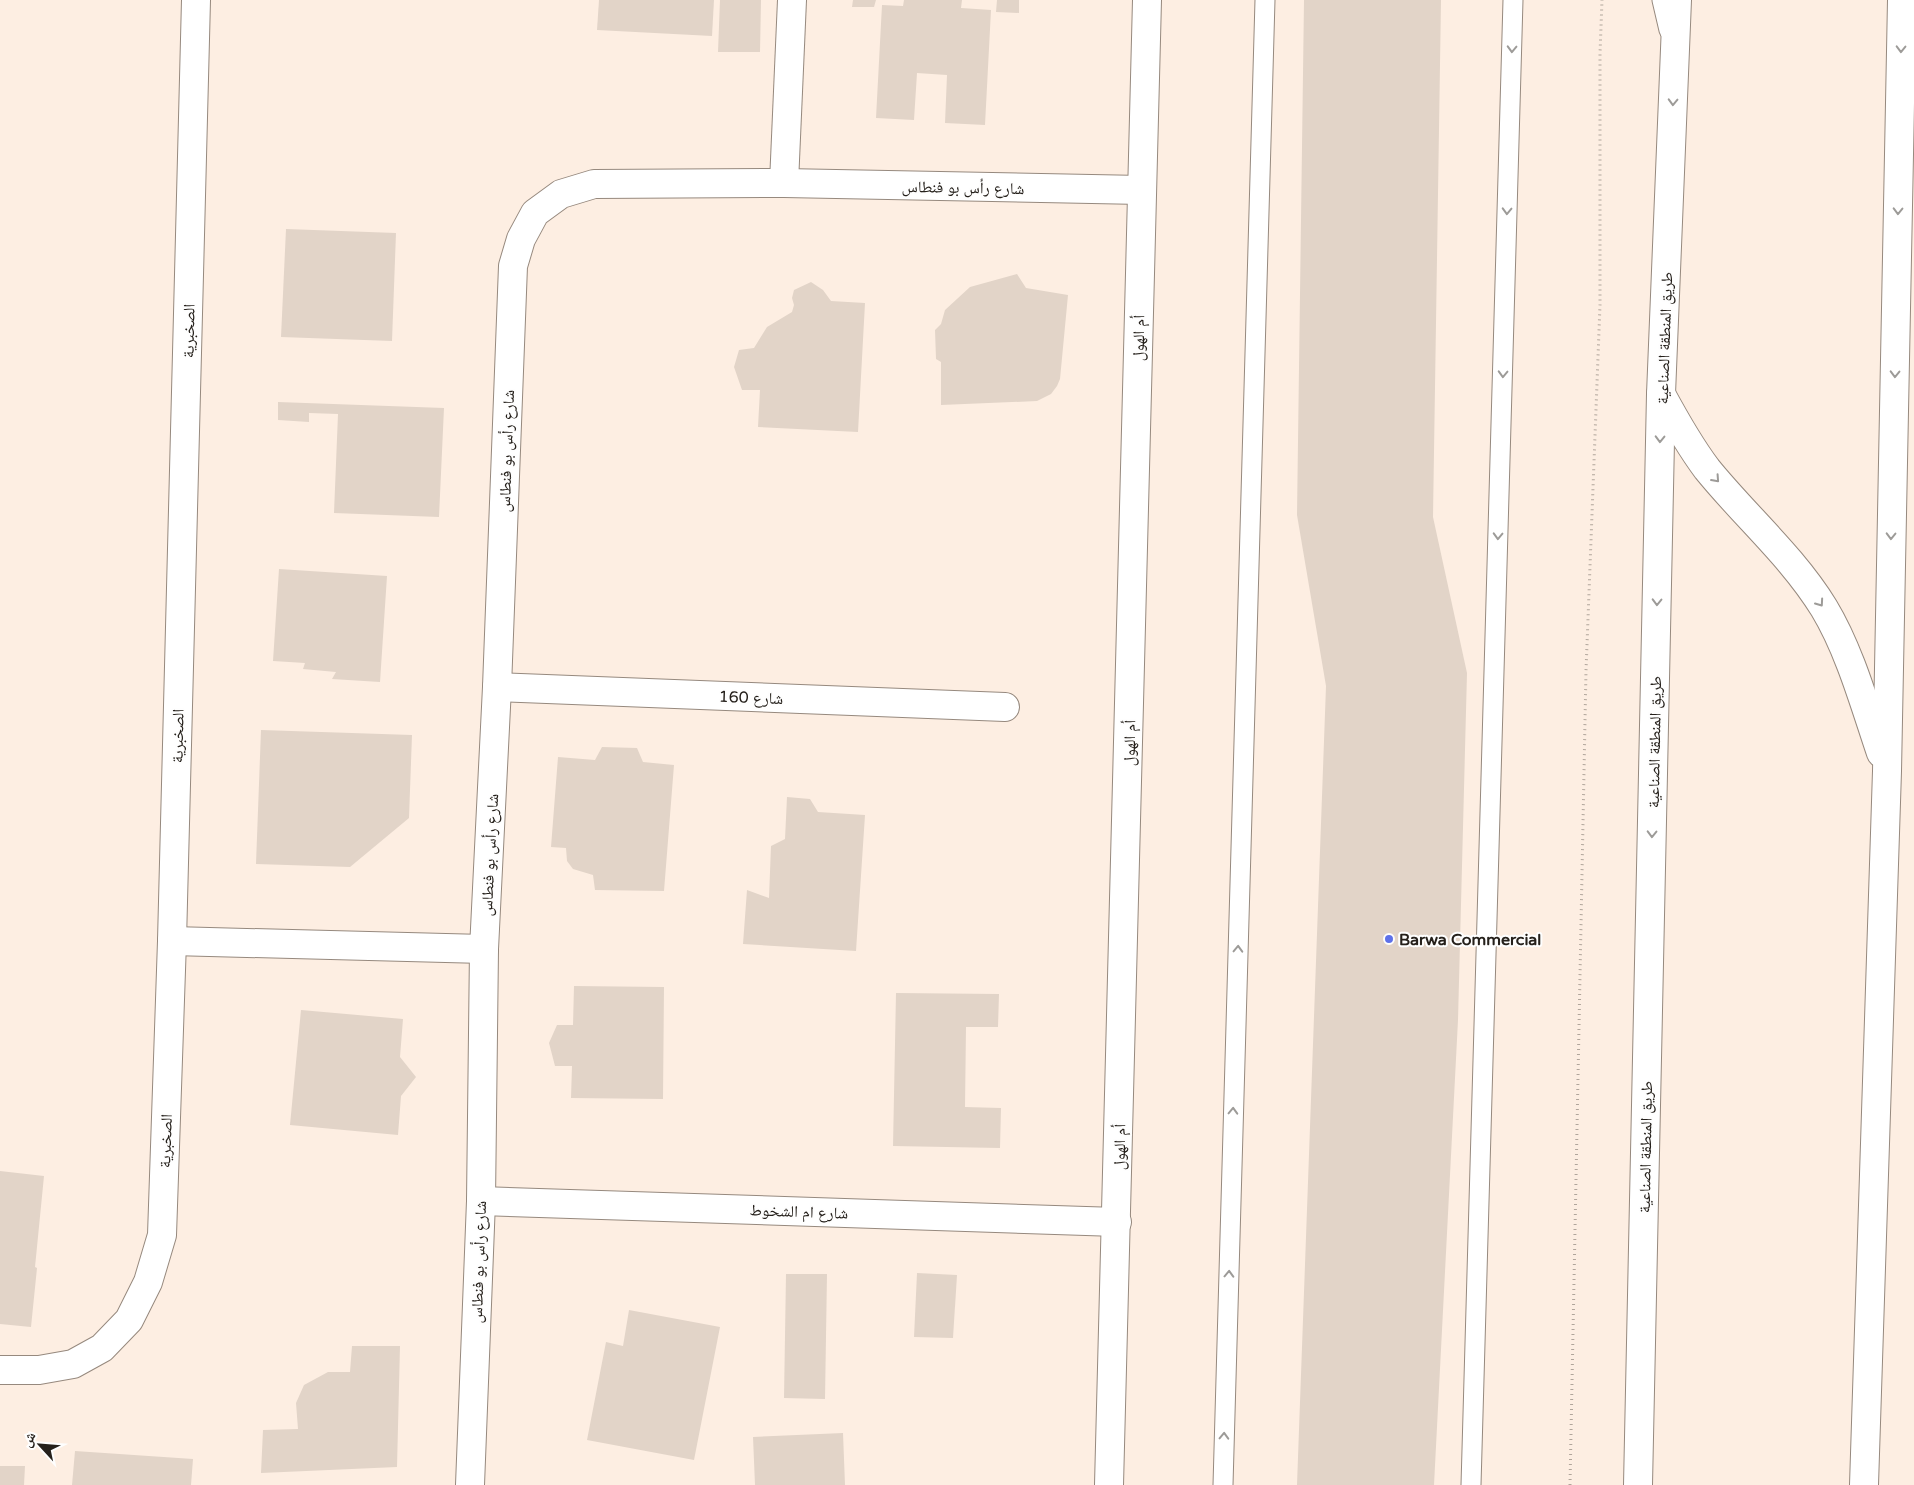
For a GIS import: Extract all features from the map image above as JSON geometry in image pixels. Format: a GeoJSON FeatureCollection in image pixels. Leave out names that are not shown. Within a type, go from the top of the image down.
{"type":"FeatureCollection","features":[{"type":"Feature","properties":{"kind":"street","name":"الصخبرية"},"geometry":{"type":"LineString","coordinates":[[0,1370],[39,1370],[73,1364],[102,1348],[129,1320],[148,1282],[162,1235],[172,941],[196,0]]}},
{"type":"Feature","properties":{"kind":"street"},"geometry":{"type":"LineString","coordinates":[[784,184],[792,0]]}},
{"type":"Feature","properties":{"kind":"street","name":"أم الهول"},"geometry":{"type":"LineString","coordinates":[[1109,1485],[1147,0]]}},
{"type":"Feature","properties":{"kind":"street","name":"طريق المنطقة الصناعية"},"geometry":{"type":"LineString","coordinates":[[1638,1485],[1661,394],[1677,0]]}},
{"type":"Feature","properties":{"kind":"street"},"geometry":{"type":"LineString","coordinates":[[1864,1485],[1887,771],[1902,0]]}},
{"type":"Feature","properties":{"kind":"street","name":"شارع رأس بو فنطاس"},"geometry":{"type":"LineString","coordinates":[[470,1485],[481,1201],[484,949],[497,687],[513,266],[521,239],[535,213],[562,194],[594,184],[784,184],[1142,190]]}},
{"type":"Feature","properties":{"kind":"street"},"geometry":{"type":"LineString","coordinates":[[1661,394],[1684,438],[1708,469],[1790,560],[1825,609],[1850,661],[1887,771]]}},
{"type":"Feature","properties":{"kind":"street","name":"شارع 160"},"geometry":{"type":"LineString","coordinates":[[497,687],[1005,707]]}},
{"type":"Feature","properties":{"kind":"street"},"geometry":{"type":"LineString","coordinates":[[172,941],[484,949]]}},
{"type":"Feature","properties":{"kind":"street","name":"شارع ام الشخوط"},"geometry":{"type":"LineString","coordinates":[[481,1201],[1117,1222]]}},
{"type":"Feature","properties":{"kind":"lane"},"geometry":{"type":"LineString","coordinates":[[1223,1485],[1265,0]]}},
{"type":"Feature","properties":{"kind":"lane"},"geometry":{"type":"LineString","coordinates":[[1470,1485],[1513,0]]}},
{"type":"Feature","properties":{"kind":"lane"},"geometry":{"type":"LineString","coordinates":[[1662,0],[1675,53]]}},
{"type":"Feature","properties":{"kind":"path"},"geometry":{"type":"LineString","coordinates":[[1570,1485],[1586,671],[1600,305],[1600,54],[1602,0]]}},
{"type":"Feature","properties":{"kind":"building"},"geometry":{"type":"Polygon","coordinates":[[[599,0],[714,0],[712,36],[597,30],[599,0]]]}},
{"type":"Feature","properties":{"kind":"building"},"geometry":{"type":"Polygon","coordinates":[[[720,0],[761,0],[760,52],[718,52],[720,0]]]}},
{"type":"Feature","properties":{"kind":"building"},"geometry":{"type":"Polygon","coordinates":[[[853,0],[876,0],[874,7],[852,7],[853,0]]]}},
{"type":"Feature","properties":{"kind":"building"},"geometry":{"type":"Polygon","coordinates":[[[904,0],[962,0],[961,8],[991,10],[985,125],[945,123],[947,75],[917,73],[914,120],[876,118],[882,5],[903,6],[904,0]]]}},
{"type":"Feature","properties":{"kind":"building"},"geometry":{"type":"Polygon","coordinates":[[[997,0],[1019,0],[1019,13],[996,12],[997,0]]]}},
{"type":"Feature","properties":{"kind":"building"},"geometry":{"type":"Polygon","coordinates":[[[1304,0],[1441,0],[1433,517],[1467,673],[1458,1020],[1434,1485],[1297,1485],[1326,686],[1297,515],[1304,0]]]}},
{"type":"Feature","properties":{"kind":"building"},"geometry":{"type":"Polygon","coordinates":[[[286,229],[396,233],[392,341],[281,337],[286,229]]]}},
{"type":"Feature","properties":{"kind":"building"},"geometry":{"type":"Polygon","coordinates":[[[1017,274],[1026,288],[1068,295],[1060,379],[1057,386],[1051,394],[1037,401],[941,405],[941,362],[936,359],[935,330],[941,324],[945,310],[970,287],[1017,274]]]}},
{"type":"Feature","properties":{"kind":"building"},"geometry":{"type":"Polygon","coordinates":[[[811,282],[823,290],[831,301],[865,303],[858,432],[758,427],[760,390],[742,390],[734,367],[739,350],[754,348],[767,327],[792,312],[794,290],[811,282]]]}},
{"type":"Feature","properties":{"kind":"building"},"geometry":{"type":"Polygon","coordinates":[[[278,402],[444,408],[439,517],[334,513],[338,414],[309,413],[309,422],[278,420],[278,402]]]}},
{"type":"Feature","properties":{"kind":"building"},"geometry":{"type":"Polygon","coordinates":[[[279,569],[387,576],[380,682],[332,679],[336,672],[303,669],[305,663],[273,661],[279,569]]]}},
{"type":"Feature","properties":{"kind":"building"},"geometry":{"type":"Polygon","coordinates":[[[261,730],[412,735],[409,818],[350,867],[256,864],[261,730]]]}},
{"type":"Feature","properties":{"kind":"building"},"geometry":{"type":"Polygon","coordinates":[[[602,747],[637,748],[643,762],[674,765],[664,891],[595,890],[593,875],[573,869],[567,861],[566,848],[551,847],[558,757],[595,760],[602,747]]]}},
{"type":"Feature","properties":{"kind":"building"},"geometry":{"type":"Polygon","coordinates":[[[787,797],[810,799],[818,812],[865,815],[856,951],[743,944],[747,890],[769,898],[771,846],[785,839],[787,797]]]}},
{"type":"Feature","properties":{"kind":"building"},"geometry":{"type":"Polygon","coordinates":[[[574,986],[664,987],[663,1099],[571,1098],[572,1066],[555,1066],[549,1043],[557,1025],[573,1025],[574,986]]]}},
{"type":"Feature","properties":{"kind":"building"},"geometry":{"type":"Polygon","coordinates":[[[896,993],[999,994],[998,1027],[966,1027],[965,1107],[1001,1108],[1000,1148],[893,1146],[896,993]]]}},
{"type":"Feature","properties":{"kind":"building"},"geometry":{"type":"Polygon","coordinates":[[[301,1010],[403,1019],[400,1057],[416,1077],[401,1096],[398,1135],[290,1125],[301,1010]]]}},
{"type":"Feature","properties":{"kind":"building"},"geometry":{"type":"Polygon","coordinates":[[[0,1171],[44,1176],[31,1327],[0,1324],[0,1171]]]}},
{"type":"Feature","properties":{"kind":"building"},"geometry":{"type":"Polygon","coordinates":[[[917,1273],[957,1275],[953,1338],[914,1337],[917,1273]]]}},
{"type":"Feature","properties":{"kind":"building"},"geometry":{"type":"Polygon","coordinates":[[[786,1274],[827,1274],[825,1399],[784,1398],[786,1274]]]}},
{"type":"Feature","properties":{"kind":"building"},"geometry":{"type":"Polygon","coordinates":[[[629,1310],[720,1327],[694,1460],[587,1440],[606,1342],[623,1346],[629,1310]]]}},
{"type":"Feature","properties":{"kind":"building"},"geometry":{"type":"Polygon","coordinates":[[[352,1346],[400,1346],[397,1467],[261,1473],[263,1430],[298,1429],[296,1403],[304,1385],[328,1372],[350,1372],[352,1346]]]}},
{"type":"Feature","properties":{"kind":"building"},"geometry":{"type":"Polygon","coordinates":[[[843,1433],[845,1485],[755,1485],[753,1437],[843,1433]]]}},
{"type":"Feature","properties":{"kind":"building"},"geometry":{"type":"Polygon","coordinates":[[[75,1451],[193,1459],[191,1485],[72,1485],[75,1451]]]}},
{"type":"Feature","properties":{"kind":"building"},"geometry":{"type":"Polygon","coordinates":[[[0,1466],[25,1466],[24,1485],[0,1485],[0,1466]]]}},
{"type":"Feature","properties":{"kind":"place","name":"Barwa Commercial"},"geometry":{"type":"Point","coordinates":[1389,939]}}]}
